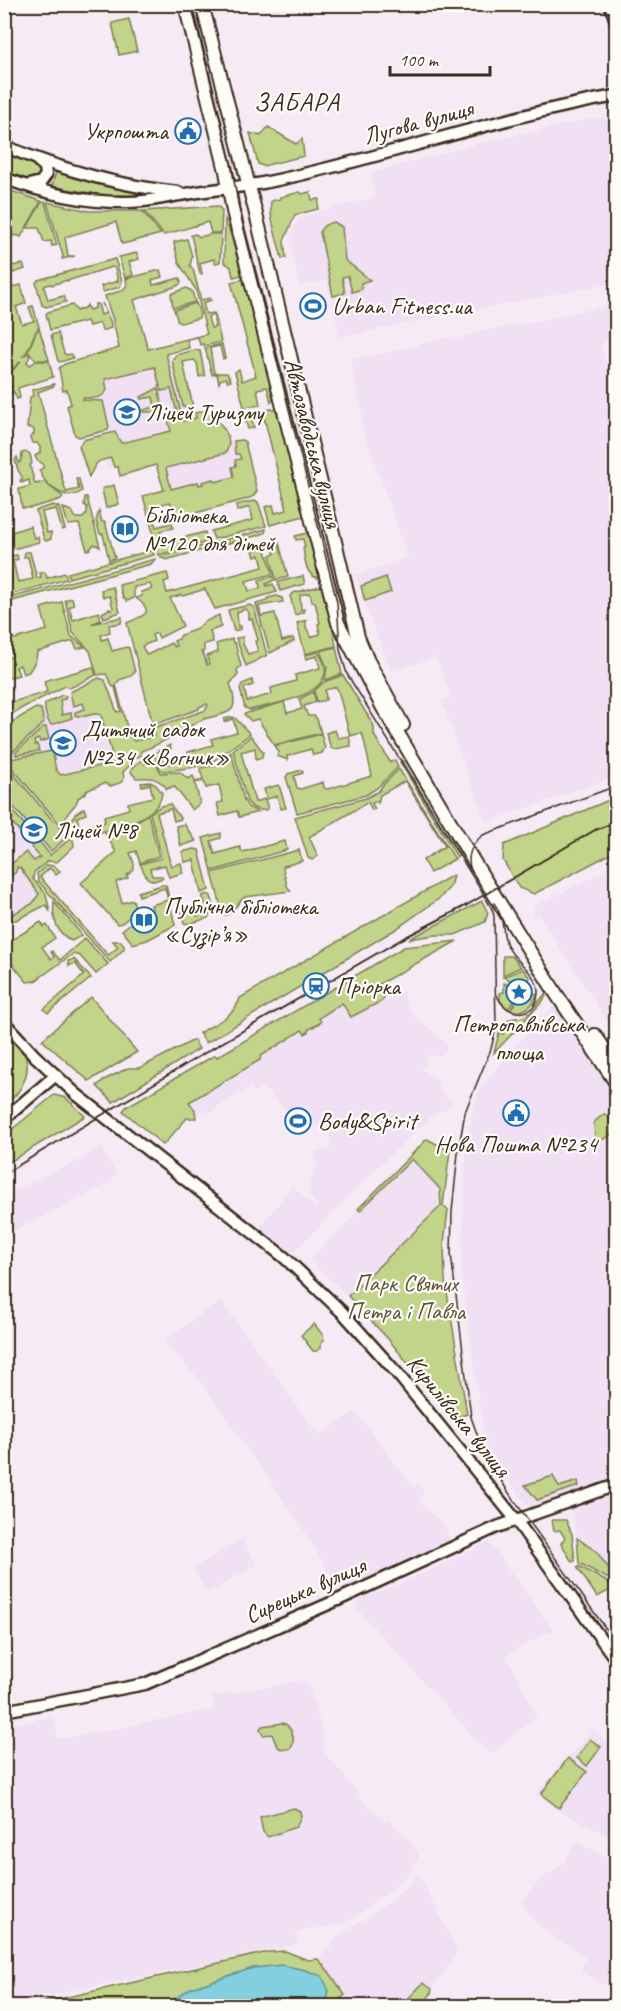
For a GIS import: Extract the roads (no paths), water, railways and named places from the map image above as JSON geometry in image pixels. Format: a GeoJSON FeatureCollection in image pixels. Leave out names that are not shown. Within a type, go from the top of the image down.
{"type":"FeatureCollection","features":[{"type":"Feature","properties":{"kind":"main road","name":"Автозаводська вулиця"},"geometry":{"type":"LineString","coordinates":[[185,4],[230,188],[233,211],[336,616],[383,708],[477,859]]}},
{"type":"Feature","properties":{"kind":"main road","name":"Автозаводська вулиця"},"geometry":{"type":"LineString","coordinates":[[202,4],[358,637],[391,704],[477,859]]}},
{"type":"Feature","properties":{"kind":"main road"},"geometry":{"type":"LineString","coordinates":[[610,4],[616,21]]}},
{"type":"Feature","properties":{"kind":"main road","name":"Лугова вулиця"},"geometry":{"type":"LineString","coordinates":[[189,193],[248,185],[320,170],[558,108],[616,96]]}},
{"type":"Feature","properties":{"kind":"main road"},"geometry":{"type":"LineString","coordinates":[[4,146],[36,159],[123,184],[189,193]]}},
{"type":"Feature","properties":{"kind":"main road"},"geometry":{"type":"LineString","coordinates":[[26,185],[41,182],[46,175],[45,167],[36,159]]}},
{"type":"Feature","properties":{"kind":"main road"},"geometry":{"type":"LineString","coordinates":[[4,178],[74,197],[118,202],[150,201],[189,193]]}},
{"type":"Feature","properties":{"kind":"main road"},"geometry":{"type":"LineString","coordinates":[[477,859],[560,988],[616,1066]]}},
{"type":"Feature","properties":{"kind":"main road"},"geometry":{"type":"LineString","coordinates":[[477,859],[555,992],[616,1083]]}},
{"type":"Feature","properties":{"kind":"main road","name":"Кирилівська вулиця"},"geometry":{"type":"LineString","coordinates":[[4,1022],[76,1095],[284,1257],[343,1313],[396,1372],[516,1520],[616,1660]]}},
{"type":"Feature","properties":{"kind":"main road"},"geometry":{"type":"LineString","coordinates":[[4,1119],[56,1075]]}},
{"type":"Feature","properties":{"kind":"main road","name":"Сирецька вулиця"},"geometry":{"type":"LineString","coordinates":[[4,1711],[145,1684],[516,1520],[616,1485]]}},
{"type":"Feature","properties":{"kind":"water"},"geometry":{"type":"Polygon","coordinates":[[[282,1965],[322,1976],[329,1991],[325,2006],[164,2006],[191,1988],[253,1968],[282,1965]]]}},
{"type":"Feature","properties":{"kind":"tram line"},"geometry":{"type":"LineString","coordinates":[[191,4],[231,163],[239,209],[337,602],[340,650],[347,674],[479,887],[494,916],[496,1027],[491,1049],[465,1112],[452,1212],[451,1254],[471,1417],[484,1454],[509,1493],[616,1643]]}},
{"type":"Feature","properties":{"kind":"tram line"},"geometry":{"type":"LineString","coordinates":[[471,871],[469,861],[471,851],[475,842],[483,835],[616,786]]}},
{"type":"Feature","properties":{"kind":"tram line"},"geometry":{"type":"LineString","coordinates":[[494,903],[501,915],[508,947],[535,980],[538,993],[532,1008],[520,1012],[506,1008],[497,995]]}},
{"type":"Feature","properties":{"kind":"railway"},"geometry":{"type":"LineString","coordinates":[[4,1174],[213,1048],[402,939],[467,905],[595,830],[616,822]]}},
{"type":"Feature","properties":{"kind":"place","name":"Укрпошта"},"geometry":{"type":"Point","coordinates":[188,131]}},
{"type":"Feature","properties":{"kind":"place","name":"Urban Fitness.ua"},"geometry":{"type":"Point","coordinates":[313,306]}},
{"type":"Feature","properties":{"kind":"place","name":"Ліцей Туризму"},"geometry":{"type":"Point","coordinates":[127,412]}},
{"type":"Feature","properties":{"kind":"place","name":"Бібліотека №120 для дітей"},"geometry":{"type":"Point","coordinates":[125,529]}},
{"type":"Feature","properties":{"kind":"place","name":"Дитячий садок №234 «Вогник»"},"geometry":{"type":"Point","coordinates":[63,743]}},
{"type":"Feature","properties":{"kind":"place","name":"Ліцей №8"},"geometry":{"type":"Point","coordinates":[34,830]}},
{"type":"Feature","properties":{"kind":"place","name":"Публічна бібліотека «Сузір’я»"},"geometry":{"type":"Point","coordinates":[144,920]}},
{"type":"Feature","properties":{"kind":"place","name":"Пріорка"},"geometry":{"type":"Point","coordinates":[316,986]}},
{"type":"Feature","properties":{"kind":"place","name":"Петропавлівська площа"},"geometry":{"type":"Point","coordinates":[519,992]}},
{"type":"Feature","properties":{"kind":"place","name":"Нова Пошта №234"},"geometry":{"type":"Point","coordinates":[516,1113]}},
{"type":"Feature","properties":{"kind":"place","name":"Body&Spirit"},"geometry":{"type":"Point","coordinates":[298,1121]}},
{"type":"Feature","properties":{"kind":"district","name":"ЗАБАРА"},"geometry":{"type":"Point","coordinates":[297,102]}},
{"type":"Feature","properties":{"kind":"park label","name":"Парк Святих Петра і Павла"},"geometry":{"type":"Point","coordinates":[406,1297]}}]}
